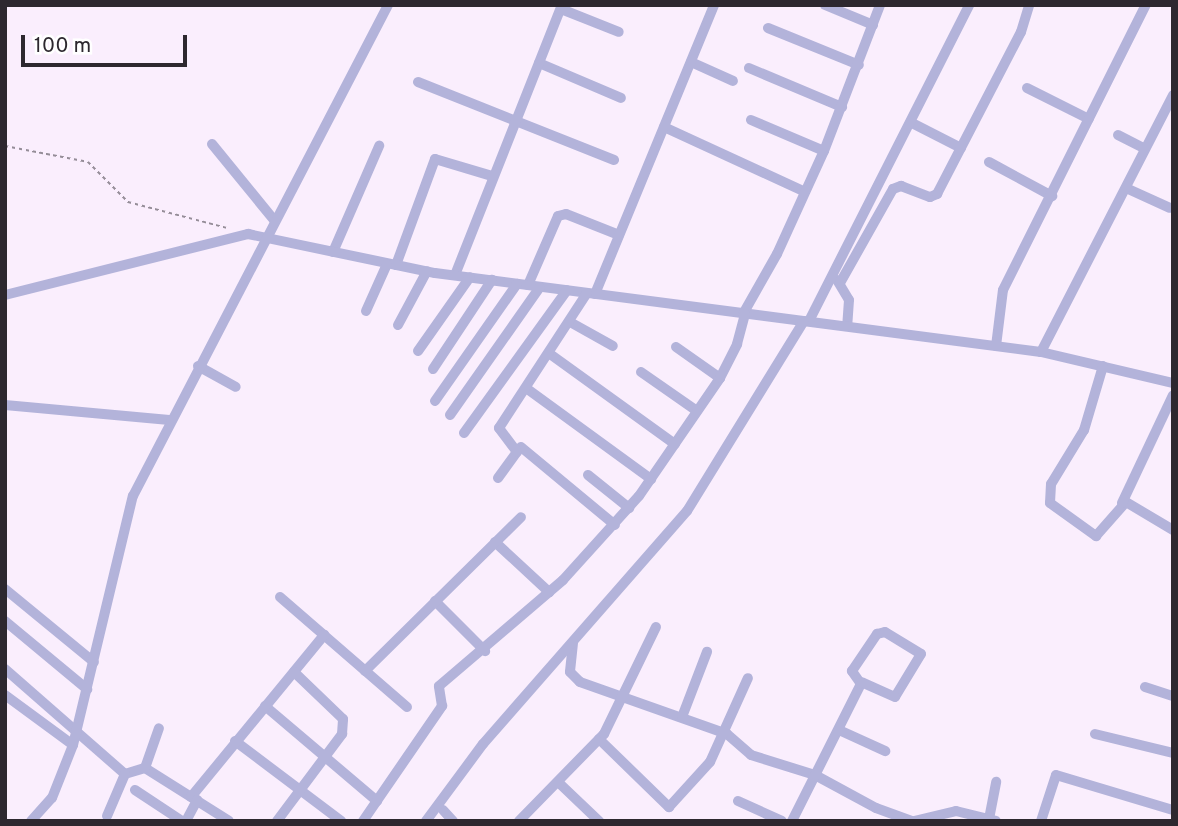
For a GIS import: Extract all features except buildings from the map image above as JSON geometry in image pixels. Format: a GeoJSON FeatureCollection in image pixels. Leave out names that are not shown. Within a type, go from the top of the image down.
{"type":"FeatureCollection","features":[{"type":"Feature","properties":{"kind":"street"},"geometry":{"type":"LineString","coordinates":[[31,821],[52,798],[73,745],[133,496],[169,420],[388,5]]}},
{"type":"Feature","properties":{"kind":"street"},"geometry":{"type":"LineString","coordinates":[[498,478],[517,452],[499,428],[591,293],[620,235],[714,5]]}},
{"type":"Feature","properties":{"kind":"street"},"geometry":{"type":"LineString","coordinates":[[825,5],[873,25]]}},
{"type":"Feature","properties":{"kind":"street"},"geometry":{"type":"LineString","coordinates":[[363,821],[442,706],[439,686],[485,651],[550,592],[615,525],[651,479],[720,378],[737,344],[744,314],[824,151],[880,5]]}},
{"type":"Feature","properties":{"kind":"street"},"geometry":{"type":"LineString","coordinates":[[426,821],[483,744],[687,511],[831,272],[912,122],[968,5]]}},
{"type":"Feature","properties":{"kind":"street"},"geometry":{"type":"LineString","coordinates":[[840,283],[890,191],[901,186],[934,197],[1021,32],[1029,5]]}},
{"type":"Feature","properties":{"kind":"street"},"geometry":{"type":"LineString","coordinates":[[996,346],[1003,290],[1146,5]]}},
{"type":"Feature","properties":{"kind":"street"},"geometry":{"type":"LineString","coordinates":[[455,275],[561,7],[619,32]]}},
{"type":"Feature","properties":{"kind":"street"},"geometry":{"type":"LineString","coordinates":[[768,28],[859,65]]}},
{"type":"Feature","properties":{"kind":"street"},"geometry":{"type":"LineString","coordinates":[[691,62],[733,81]]}},
{"type":"Feature","properties":{"kind":"street"},"geometry":{"type":"LineString","coordinates":[[539,63],[621,98]]}},
{"type":"Feature","properties":{"kind":"street"},"geometry":{"type":"LineString","coordinates":[[749,68],[842,107]]}},
{"type":"Feature","properties":{"kind":"street"},"geometry":{"type":"LineString","coordinates":[[418,82],[614,160]]}},
{"type":"Feature","properties":{"kind":"street"},"geometry":{"type":"LineString","coordinates":[[1027,88],[1089,120]]}},
{"type":"Feature","properties":{"kind":"street"},"geometry":{"type":"LineString","coordinates":[[1041,352],[1173,95]]}},
{"type":"Feature","properties":{"kind":"street"},"geometry":{"type":"LineString","coordinates":[[1161,118],[1173,124]]}},
{"type":"Feature","properties":{"kind":"street"},"geometry":{"type":"LineString","coordinates":[[751,120],[824,151]]}},
{"type":"Feature","properties":{"kind":"street"},"geometry":{"type":"LineString","coordinates":[[912,122],[961,148]]}},
{"type":"Feature","properties":{"kind":"street"},"geometry":{"type":"LineString","coordinates":[[664,127],[805,192]]}},
{"type":"Feature","properties":{"kind":"street"},"geometry":{"type":"LineString","coordinates":[[1118,135],[1144,149]]}},
{"type":"Feature","properties":{"kind":"street"},"geometry":{"type":"LineString","coordinates":[[212,144],[274,220]]}},
{"type":"Feature","properties":{"kind":"street"},"geometry":{"type":"LineString","coordinates":[[332,252],[379,146]]}},
{"type":"Feature","properties":{"kind":"street"},"geometry":{"type":"LineString","coordinates":[[366,312],[391,264],[435,159],[492,176]]}},
{"type":"Feature","properties":{"kind":"street"},"geometry":{"type":"LineString","coordinates":[[989,162],[1052,196]]}},
{"type":"Feature","properties":{"kind":"street"},"geometry":{"type":"LineString","coordinates":[[1126,188],[1170,208]]}},
{"type":"Feature","properties":{"kind":"street"},"geometry":{"type":"LineString","coordinates":[[450,415],[528,285],[558,216],[566,214],[620,235]]}},
{"type":"Feature","properties":{"kind":"street"},"geometry":{"type":"LineString","coordinates":[[5,295],[248,234],[427,271],[1041,352],[1173,383]]}},
{"type":"Feature","properties":{"kind":"street"},"geometry":{"type":"LineString","coordinates":[[398,325],[427,271]]}},
{"type":"Feature","properties":{"kind":"street"},"geometry":{"type":"LineString","coordinates":[[831,272],[849,300],[847,326]]}},
{"type":"Feature","properties":{"kind":"street"},"geometry":{"type":"LineString","coordinates":[[418,351],[470,277]]}},
{"type":"Feature","properties":{"kind":"street"},"geometry":{"type":"LineString","coordinates":[[433,369],[492,280]]}},
{"type":"Feature","properties":{"kind":"street"},"geometry":{"type":"LineString","coordinates":[[435,401],[528,285]]}},
{"type":"Feature","properties":{"kind":"street"},"geometry":{"type":"LineString","coordinates":[[464,433],[567,290]]}},
{"type":"Feature","properties":{"kind":"street"},"geometry":{"type":"LineString","coordinates":[[570,322],[613,346]]}},
{"type":"Feature","properties":{"kind":"street"},"geometry":{"type":"LineString","coordinates":[[676,347],[720,378]]}},
{"type":"Feature","properties":{"kind":"street"},"geometry":{"type":"LineString","coordinates":[[550,354],[675,444]]}},
{"type":"Feature","properties":{"kind":"street"},"geometry":{"type":"LineString","coordinates":[[198,366],[236,387]]}},
{"type":"Feature","properties":{"kind":"street"},"geometry":{"type":"LineString","coordinates":[[1103,366],[1084,430],[1048,495],[1054,509],[1096,536],[1122,503],[1173,395]]}},
{"type":"Feature","properties":{"kind":"street"},"geometry":{"type":"LineString","coordinates":[[641,372],[697,411]]}},
{"type":"Feature","properties":{"kind":"street"},"geometry":{"type":"LineString","coordinates":[[526,387],[651,479]]}},
{"type":"Feature","properties":{"kind":"street"},"geometry":{"type":"LineString","coordinates":[[5,405],[169,420]]}},
{"type":"Feature","properties":{"kind":"street"},"geometry":{"type":"LineString","coordinates":[[522,447],[615,525]]}},
{"type":"Feature","properties":{"kind":"street"},"geometry":{"type":"LineString","coordinates":[[588,475],[629,508]]}},
{"type":"Feature","properties":{"kind":"street"},"geometry":{"type":"LineString","coordinates":[[1122,503],[1173,530]]}},
{"type":"Feature","properties":{"kind":"street"},"geometry":{"type":"LineString","coordinates":[[365,671],[521,517]]}},
{"type":"Feature","properties":{"kind":"street"},"geometry":{"type":"LineString","coordinates":[[495,542],[550,592]]}},
{"type":"Feature","properties":{"kind":"street"},"geometry":{"type":"LineString","coordinates":[[5,589],[94,662]]}},
{"type":"Feature","properties":{"kind":"street"},"geometry":{"type":"LineString","coordinates":[[280,597],[407,707]]}},
{"type":"Feature","properties":{"kind":"street"},"geometry":{"type":"LineString","coordinates":[[435,601],[485,651]]}},
{"type":"Feature","properties":{"kind":"street"},"geometry":{"type":"LineString","coordinates":[[5,621],[87,689]]}},
{"type":"Feature","properties":{"kind":"street"},"geometry":{"type":"LineString","coordinates":[[523,819],[599,740],[624,698],[656,627]]}},
{"type":"Feature","properties":{"kind":"street"},"geometry":{"type":"LineString","coordinates":[[879,632],[921,654],[895,697],[862,682],[852,671],[879,632]]}},
{"type":"Feature","properties":{"kind":"street"},"geometry":{"type":"LineString","coordinates":[[135,790],[184,821],[194,799],[235,741],[324,635]]}},
{"type":"Feature","properties":{"kind":"street"},"geometry":{"type":"LineString","coordinates":[[573,642],[569,664],[574,678],[727,734],[751,755],[815,775],[886,816],[913,821],[956,811],[993,820],[996,782]]}},
{"type":"Feature","properties":{"kind":"street"},"geometry":{"type":"LineString","coordinates":[[682,717],[707,652]]}},
{"type":"Feature","properties":{"kind":"street"},"geometry":{"type":"LineString","coordinates":[[5,669],[77,728],[125,774]]}},
{"type":"Feature","properties":{"kind":"street"},"geometry":{"type":"LineString","coordinates":[[277,821],[323,755],[342,734],[343,719],[294,672]]}},
{"type":"Feature","properties":{"kind":"street"},"geometry":{"type":"LineString","coordinates":[[599,740],[669,807],[699,777],[727,734],[748,678]]}},
{"type":"Feature","properties":{"kind":"street"},"geometry":{"type":"LineString","coordinates":[[792,821],[862,682]]}},
{"type":"Feature","properties":{"kind":"street"},"geometry":{"type":"LineString","coordinates":[[1145,687],[1173,696]]}},
{"type":"Feature","properties":{"kind":"street"},"geometry":{"type":"LineString","coordinates":[[5,695],[73,745]]}},
{"type":"Feature","properties":{"kind":"street"},"geometry":{"type":"LineString","coordinates":[[265,706],[377,801]]}},
{"type":"Feature","properties":{"kind":"street"},"geometry":{"type":"LineString","coordinates":[[145,768],[159,728]]}},
{"type":"Feature","properties":{"kind":"street"},"geometry":{"type":"LineString","coordinates":[[839,730],[885,751]]}},
{"type":"Feature","properties":{"kind":"street"},"geometry":{"type":"LineString","coordinates":[[1095,734],[1173,753]]}},
{"type":"Feature","properties":{"kind":"street"},"geometry":{"type":"LineString","coordinates":[[235,741],[341,821]]}},
{"type":"Feature","properties":{"kind":"street"},"geometry":{"type":"LineString","coordinates":[[125,774],[145,768],[229,821]]}},
{"type":"Feature","properties":{"kind":"street"},"geometry":{"type":"LineString","coordinates":[[107,816],[125,774]]}},
{"type":"Feature","properties":{"kind":"street"},"geometry":{"type":"LineString","coordinates":[[1041,821],[1056,775],[1173,810]]}},
{"type":"Feature","properties":{"kind":"street"},"geometry":{"type":"LineString","coordinates":[[558,782],[598,821]]}},
{"type":"Feature","properties":{"kind":"street"},"geometry":{"type":"LineString","coordinates":[[738,801],[758,816],[782,821]]}},
{"type":"Feature","properties":{"kind":"street"},"geometry":{"type":"LineString","coordinates":[[443,810],[453,821]]}},
{"type":"Feature","properties":{"kind":"path"},"geometry":{"type":"LineString","coordinates":[[5,146],[88,162],[128,202],[248,234]]}}]}
